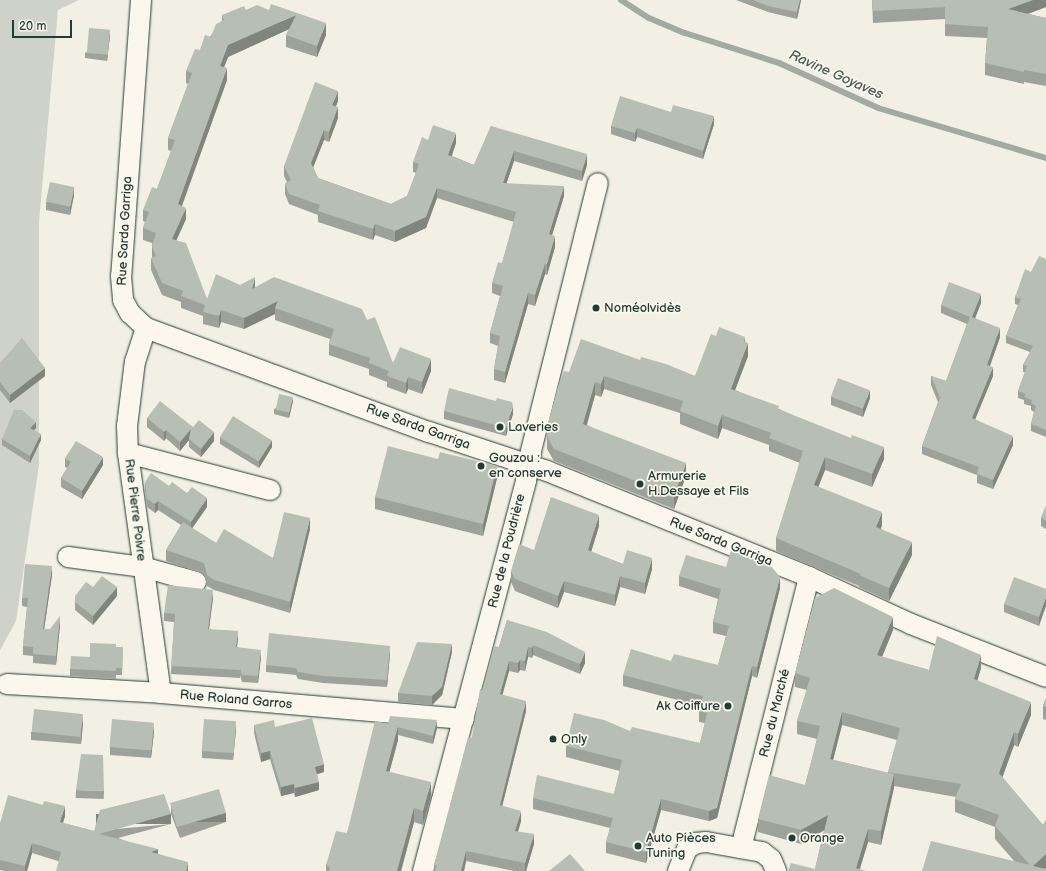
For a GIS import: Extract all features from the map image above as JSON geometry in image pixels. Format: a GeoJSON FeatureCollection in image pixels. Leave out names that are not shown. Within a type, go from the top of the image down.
{"type":"FeatureCollection","features":[{"type":"Feature","properties":{"kind":"street","name":"Rue Sarda Garriga"},"geometry":{"type":"LineString","coordinates":[[141,0],[121,276],[123,300],[130,313],[146,328],[528,466],[547,471],[809,577],[911,624],[1046,677]]}},
{"type":"Feature","properties":{"kind":"street","name":"Rue de la Poudrière"},"geometry":{"type":"LineString","coordinates":[[423,871],[464,719],[598,183]]}},
{"type":"Feature","properties":{"kind":"street","name":"Rue Pierre Poivre"},"geometry":{"type":"LineString","coordinates":[[146,328],[135,361],[127,426],[128,453],[161,694]]}},
{"type":"Feature","properties":{"kind":"street"},"geometry":{"type":"LineString","coordinates":[[128,453],[270,490]]}},
{"type":"Feature","properties":{"kind":"street"},"geometry":{"type":"LineString","coordinates":[[68,557],[143,568],[196,582]]}},
{"type":"Feature","properties":{"kind":"street","name":"Rue du Marché"},"geometry":{"type":"LineString","coordinates":[[741,848],[809,577]]}},
{"type":"Feature","properties":{"kind":"street","name":"Rue Roland Garros"},"geometry":{"type":"LineString","coordinates":[[7,684],[161,694],[464,719]]}},
{"type":"Feature","properties":{"kind":"street"},"geometry":{"type":"LineString","coordinates":[[678,871],[684,853],[696,843],[706,842],[741,848],[767,855],[776,871]]}},
{"type":"Feature","properties":{"kind":"shaded area"},"geometry":{"type":"Polygon","coordinates":[[[0,0],[79,0],[58,10],[39,222],[39,465],[16,621],[0,650],[0,0]]]}},
{"type":"Feature","properties":{"kind":"building"},"geometry":{"type":"Polygon","coordinates":[[[753,0],[800,0],[797,12],[768,6],[753,0]]]}},
{"type":"Feature","properties":{"kind":"building"},"geometry":{"type":"Polygon","coordinates":[[[872,0],[1033,0],[1008,9],[1046,18],[1046,74],[1024,70],[1024,72],[985,63],[988,27],[945,24],[945,7],[873,11],[872,0]]]}},
{"type":"Feature","properties":{"kind":"building"},"geometry":{"type":"Polygon","coordinates":[[[271,4],[326,23],[317,46],[286,35],[296,15],[228,45],[220,66],[227,68],[178,204],[186,208],[172,239],[186,243],[207,299],[216,274],[240,285],[255,277],[252,289],[274,277],[362,309],[367,320],[375,317],[393,363],[400,347],[431,359],[422,382],[408,377],[406,383],[387,376],[389,371],[369,363],[370,358],[329,344],[334,329],[275,308],[278,301],[244,318],[221,310],[219,316],[203,312],[205,305],[181,296],[183,291],[162,283],[151,258],[156,256],[152,246],[156,233],[143,228],[149,212],[143,210],[152,187],[157,189],[175,140],[168,138],[192,73],[186,71],[195,49],[200,50],[205,35],[211,37],[216,24],[224,20],[222,15],[244,6],[246,10],[257,5],[269,10],[271,4]]]}},
{"type":"Feature","properties":{"kind":"building"},"geometry":{"type":"Polygon","coordinates":[[[89,28],[110,30],[108,55],[87,53],[89,28]]]}},
{"type":"Feature","properties":{"kind":"building"},"geometry":{"type":"Polygon","coordinates":[[[315,82],[338,91],[332,105],[338,107],[329,132],[324,130],[311,163],[318,178],[391,204],[407,196],[419,164],[413,162],[422,137],[428,140],[433,125],[456,133],[448,155],[474,165],[491,126],[587,154],[582,171],[514,151],[503,183],[564,186],[549,234],[555,236],[547,264],[545,264],[535,295],[528,293],[505,372],[494,369],[500,336],[490,333],[503,286],[492,283],[498,262],[502,263],[516,212],[437,188],[426,217],[395,231],[375,224],[373,229],[318,211],[320,205],[289,194],[285,184],[291,180],[284,166],[315,82]]]}},
{"type":"Feature","properties":{"kind":"building"},"geometry":{"type":"Polygon","coordinates":[[[620,96],[671,112],[673,105],[714,116],[703,151],[637,128],[635,133],[611,126],[620,96]]]}},
{"type":"Feature","properties":{"kind":"building"},"geometry":{"type":"Polygon","coordinates":[[[50,182],[74,187],[70,207],[46,202],[50,182]]]}},
{"type":"Feature","properties":{"kind":"building"},"geometry":{"type":"Polygon","coordinates":[[[1039,256],[1046,259],[1046,430],[1031,424],[1036,406],[1031,403],[1032,400],[1024,397],[1026,394],[1018,391],[1027,366],[1023,365],[1033,346],[1006,336],[1021,299],[1015,297],[1025,269],[1031,272],[1039,256]]]}},
{"type":"Feature","properties":{"kind":"building"},"geometry":{"type":"Polygon","coordinates":[[[949,282],[981,294],[972,317],[1000,328],[987,365],[993,367],[972,418],[1013,436],[993,480],[977,474],[979,467],[922,446],[940,398],[931,376],[946,381],[970,317],[941,305],[949,282]]]}},
{"type":"Feature","properties":{"kind":"building"},"geometry":{"type":"Polygon","coordinates":[[[719,327],[745,337],[744,341],[748,343],[731,389],[779,406],[778,409],[851,438],[852,435],[884,447],[872,474],[825,457],[814,485],[882,512],[876,527],[912,542],[889,588],[859,575],[861,574],[776,538],[803,451],[769,438],[771,433],[722,415],[718,426],[680,411],[683,401],[604,376],[601,384],[595,382],[583,424],[686,463],[674,496],[554,449],[547,436],[550,424],[548,423],[564,371],[569,372],[581,339],[640,360],[641,357],[666,364],[695,376],[711,334],[716,336],[719,327]]]}},
{"type":"Feature","properties":{"kind":"building"},"geometry":{"type":"Polygon","coordinates":[[[22,338],[45,368],[10,395],[0,382],[0,363],[22,338]]]}},
{"type":"Feature","properties":{"kind":"building"},"geometry":{"type":"Polygon","coordinates":[[[838,378],[870,390],[863,409],[831,397],[838,378]]]}},
{"type":"Feature","properties":{"kind":"building"},"geometry":{"type":"Polygon","coordinates":[[[449,388],[496,401],[497,398],[512,402],[513,406],[506,428],[444,411],[449,388]]]}},
{"type":"Feature","properties":{"kind":"building"},"geometry":{"type":"Polygon","coordinates":[[[279,394],[293,397],[289,413],[276,410],[279,394]]]}},
{"type":"Feature","properties":{"kind":"building"},"geometry":{"type":"Polygon","coordinates":[[[160,401],[193,427],[199,420],[214,432],[201,449],[189,439],[191,429],[180,442],[166,430],[164,432],[147,418],[160,401]]]}},
{"type":"Feature","properties":{"kind":"building"},"geometry":{"type":"Polygon","coordinates":[[[14,410],[22,410],[36,422],[30,428],[41,434],[30,456],[2,439],[14,410]]]}},
{"type":"Feature","properties":{"kind":"building"},"geometry":{"type":"Polygon","coordinates":[[[233,416],[272,440],[259,462],[220,437],[233,416]]]}},
{"type":"Feature","properties":{"kind":"building"},"geometry":{"type":"Polygon","coordinates":[[[76,441],[103,457],[82,491],[61,478],[71,462],[65,458],[76,441]]]}},
{"type":"Feature","properties":{"kind":"building"},"geometry":{"type":"Polygon","coordinates":[[[388,446],[438,459],[440,452],[497,466],[483,524],[375,497],[388,446]]]}},
{"type":"Feature","properties":{"kind":"building"},"geometry":{"type":"Polygon","coordinates":[[[151,473],[169,486],[172,482],[187,493],[192,487],[207,498],[191,522],[158,501],[155,504],[147,499],[145,482],[151,473]]]}},
{"type":"Feature","properties":{"kind":"building"},"geometry":{"type":"Polygon","coordinates":[[[551,497],[599,515],[588,550],[623,564],[627,550],[652,558],[645,583],[620,576],[615,595],[564,581],[558,596],[515,579],[511,571],[519,544],[534,550],[551,497]]]}},
{"type":"Feature","properties":{"kind":"building"},"geometry":{"type":"Polygon","coordinates":[[[1046,506],[1046,521],[1041,518],[1046,506]]]}},
{"type":"Feature","properties":{"kind":"building"},"geometry":{"type":"Polygon","coordinates":[[[284,512],[310,518],[290,602],[214,580],[207,575],[204,563],[166,550],[183,522],[216,543],[224,529],[273,558],[284,512]]]}},
{"type":"Feature","properties":{"kind":"building"},"geometry":{"type":"Polygon","coordinates":[[[731,550],[771,566],[780,577],[757,667],[752,666],[717,808],[709,811],[661,799],[646,852],[606,842],[613,818],[533,798],[537,775],[614,794],[622,760],[566,746],[574,713],[604,720],[630,731],[632,727],[700,743],[707,713],[699,711],[703,696],[623,675],[631,649],[671,661],[674,654],[718,665],[729,626],[713,622],[721,589],[679,576],[686,555],[726,567],[731,550]]]}},
{"type":"Feature","properties":{"kind":"building"},"geometry":{"type":"Polygon","coordinates":[[[25,564],[52,566],[43,629],[50,629],[60,616],[56,656],[33,654],[33,647],[23,646],[28,598],[22,598],[25,564]]]}},
{"type":"Feature","properties":{"kind":"building"},"geometry":{"type":"Polygon","coordinates":[[[102,576],[117,587],[93,616],[75,602],[75,596],[86,582],[93,587],[102,576]]]}},
{"type":"Feature","properties":{"kind":"building"},"geometry":{"type":"Polygon","coordinates":[[[1014,577],[1046,589],[1046,597],[1039,617],[1004,604],[1014,577]]]}},
{"type":"Feature","properties":{"kind":"building"},"geometry":{"type":"Polygon","coordinates":[[[168,585],[213,590],[208,629],[238,631],[236,647],[261,650],[258,676],[242,675],[240,668],[240,670],[171,666],[175,614],[164,613],[168,585]]]}},
{"type":"Feature","properties":{"kind":"building"},"geometry":{"type":"Polygon","coordinates":[[[834,588],[893,617],[877,655],[929,670],[937,636],[981,655],[974,679],[1031,702],[1018,734],[1014,732],[999,773],[1043,825],[1046,820],[1046,854],[1033,866],[1046,869],[1046,871],[922,871],[931,841],[1030,865],[995,826],[999,815],[955,799],[961,784],[888,772],[900,728],[842,712],[830,759],[894,774],[881,831],[868,829],[856,868],[866,871],[788,871],[791,863],[815,869],[828,815],[801,830],[758,819],[769,775],[805,785],[820,726],[797,721],[810,678],[795,673],[815,598],[834,588]]]}},
{"type":"Feature","properties":{"kind":"building"},"geometry":{"type":"Polygon","coordinates":[[[507,620],[547,632],[585,652],[580,664],[533,645],[532,648],[528,647],[525,661],[520,660],[518,663],[509,661],[500,694],[526,701],[500,805],[521,811],[515,831],[534,834],[525,863],[466,851],[461,871],[435,871],[437,865],[434,865],[468,737],[472,738],[480,689],[483,690],[494,646],[499,647],[507,620]]]}},
{"type":"Feature","properties":{"kind":"building"},"geometry":{"type":"Polygon","coordinates":[[[269,633],[390,646],[387,680],[323,676],[298,672],[296,668],[266,665],[269,633]]]}},
{"type":"Feature","properties":{"kind":"building"},"geometry":{"type":"Polygon","coordinates":[[[417,642],[452,644],[442,687],[432,696],[398,693],[417,642]]]}},
{"type":"Feature","properties":{"kind":"building"},"geometry":{"type":"Polygon","coordinates":[[[90,643],[116,644],[116,647],[123,647],[122,668],[116,668],[116,671],[70,669],[71,656],[90,657],[90,643]]]}},
{"type":"Feature","properties":{"kind":"building"},"geometry":{"type":"Polygon","coordinates":[[[1046,698],[1046,707],[1043,706],[1046,698]]]}},
{"type":"Feature","properties":{"kind":"building"},"geometry":{"type":"Polygon","coordinates":[[[34,709],[83,714],[80,737],[32,732],[34,709]]]}},
{"type":"Feature","properties":{"kind":"building"},"geometry":{"type":"Polygon","coordinates":[[[390,716],[437,720],[433,736],[388,724],[390,716]]]}},
{"type":"Feature","properties":{"kind":"building"},"geometry":{"type":"Polygon","coordinates":[[[312,718],[324,764],[315,767],[319,782],[295,788],[294,784],[281,787],[270,751],[261,753],[254,725],[274,720],[275,727],[312,718]]]}},
{"type":"Feature","properties":{"kind":"building"},"geometry":{"type":"Polygon","coordinates":[[[112,719],[154,723],[151,751],[110,747],[112,719]]]}},
{"type":"Feature","properties":{"kind":"building"},"geometry":{"type":"Polygon","coordinates":[[[204,719],[236,721],[234,753],[202,751],[204,719]]]}},
{"type":"Feature","properties":{"kind":"building"},"geometry":{"type":"Polygon","coordinates":[[[375,721],[398,726],[386,771],[431,782],[423,811],[414,808],[397,871],[329,871],[330,867],[326,865],[336,831],[347,833],[375,721]]]}},
{"type":"Feature","properties":{"kind":"building"},"geometry":{"type":"Polygon","coordinates":[[[81,754],[103,755],[104,791],[76,790],[81,754]]]}},
{"type":"Feature","properties":{"kind":"building"},"geometry":{"type":"Polygon","coordinates":[[[219,789],[226,813],[177,827],[170,803],[219,789]]]}},
{"type":"Feature","properties":{"kind":"building"},"geometry":{"type":"Polygon","coordinates":[[[164,794],[171,814],[99,834],[158,849],[151,852],[188,862],[186,871],[56,871],[61,852],[32,843],[25,866],[0,860],[0,823],[8,795],[43,805],[44,801],[65,806],[60,822],[94,831],[100,810],[164,794]]]}},
{"type":"Feature","properties":{"kind":"building"},"geometry":{"type":"Polygon","coordinates":[[[570,854],[585,871],[549,871],[570,854]]]}},
{"type":"Feature","properties":{"kind":"waterway","name":"Ravine Goyaves"},"geometry":{"type":"LineString","coordinates":[[621,0],[649,18],[685,33],[779,63],[878,108],[1046,158]]}},
{"type":"Feature","properties":{"kind":"place","name":"Noméolvidès"},"geometry":{"type":"Point","coordinates":[596,308]}},
{"type":"Feature","properties":{"kind":"place","name":"Laveries"},"geometry":{"type":"Point","coordinates":[500,427]}},
{"type":"Feature","properties":{"kind":"place","name":"Gouzou : en conserve"},"geometry":{"type":"Point","coordinates":[481,466]}},
{"type":"Feature","properties":{"kind":"place","name":"Armurerie H.Dessaye et Fils"},"geometry":{"type":"Point","coordinates":[640,484]}},
{"type":"Feature","properties":{"kind":"place","name":"Ak Coiffure"},"geometry":{"type":"Point","coordinates":[728,706]}},
{"type":"Feature","properties":{"kind":"place","name":"Only"},"geometry":{"type":"Point","coordinates":[553,739]}},
{"type":"Feature","properties":{"kind":"place","name":"Orange"},"geometry":{"type":"Point","coordinates":[792,838]}},
{"type":"Feature","properties":{"kind":"place","name":"Auto Pièces Tuning"},"geometry":{"type":"Point","coordinates":[638,846]}}]}
